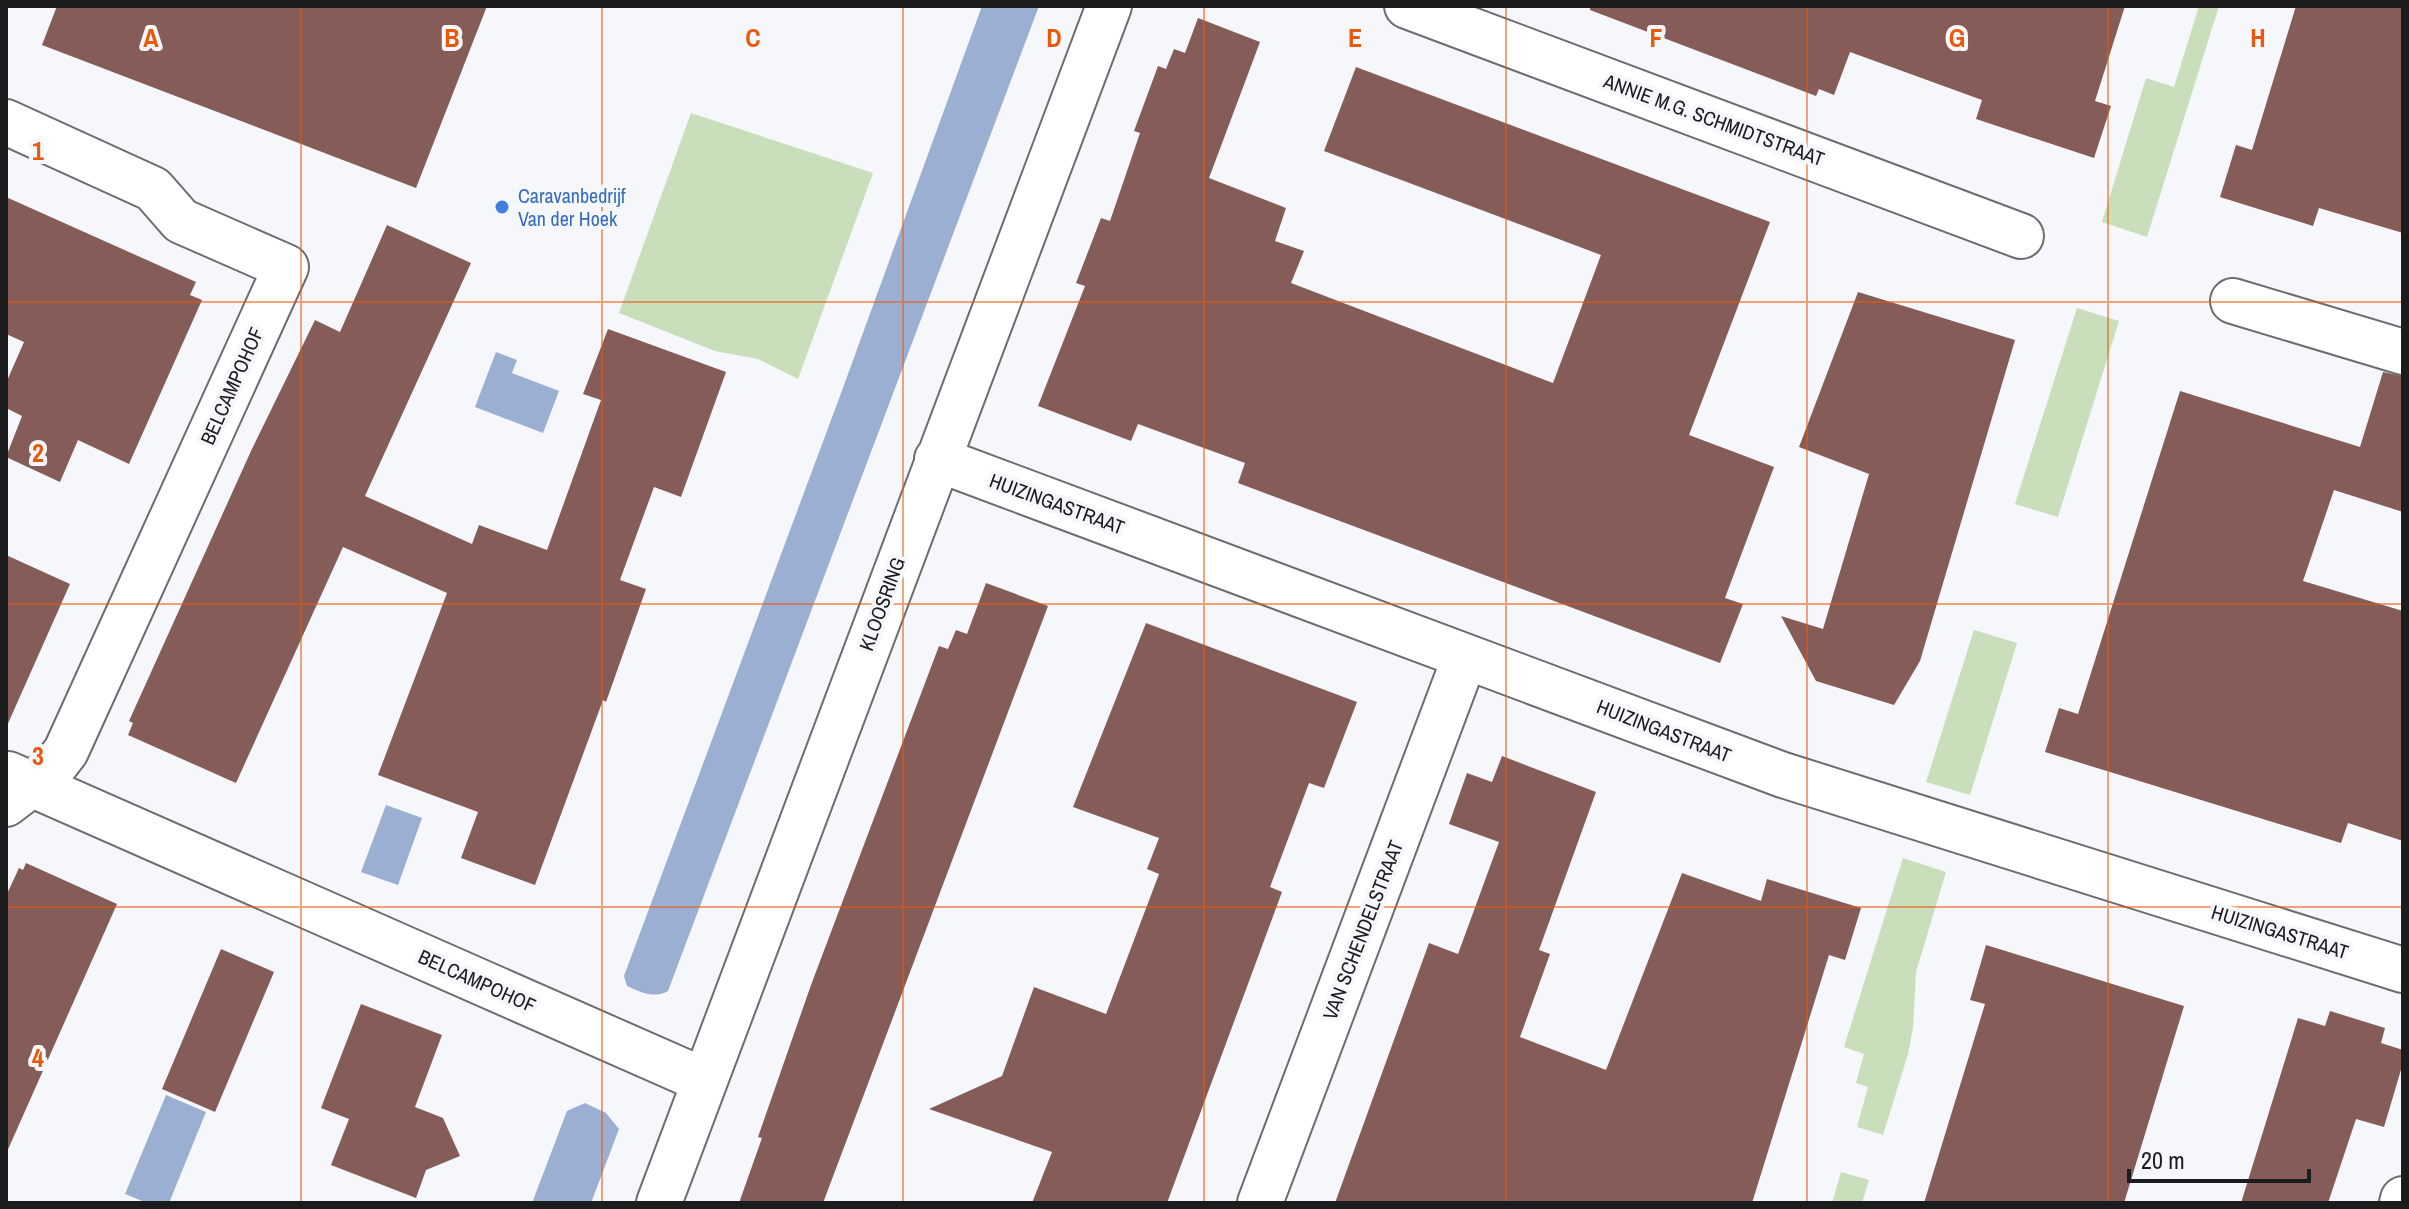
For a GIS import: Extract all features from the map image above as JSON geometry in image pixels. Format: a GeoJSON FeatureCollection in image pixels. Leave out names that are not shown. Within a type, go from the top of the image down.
{"type":"FeatureCollection","features":[{"type":"Feature","properties":{"kind":"street","name":"KLOOSRING"},"geometry":{"type":"LineString","coordinates":[[659,1203],[1109,6]]}},
{"type":"Feature","properties":{"kind":"street","name":"ANNIE M.G. SCHMIDTSTRAAT"},"geometry":{"type":"LineString","coordinates":[[1407,6],[2021,236]]}},
{"type":"Feature","properties":{"kind":"street","name":"BELCAMPOHOF"},"geometry":{"type":"LineString","coordinates":[[6,122],[153,189],[181,221],[286,267],[66,751],[53,768],[14,787]]}},
{"type":"Feature","properties":{"kind":"street"},"geometry":{"type":"LineString","coordinates":[[2233,301],[2403,352]]}},
{"type":"Feature","properties":{"kind":"street","name":"HUIZINGASTRAAT"},"geometry":{"type":"LineString","coordinates":[[937,459],[1783,775],[2403,970]]}},
{"type":"Feature","properties":{"kind":"street","name":"VAN SCHENDELSTRAAT"},"geometry":{"type":"LineString","coordinates":[[1260,1203],[1465,657]]}},
{"type":"Feature","properties":{"kind":"street","name":"BELCAMPOHOF"},"geometry":{"type":"LineString","coordinates":[[14,787],[705,1081]]}},
{"type":"Feature","properties":{"kind":"green space"},"geometry":{"type":"Polygon","coordinates":[[[2199,6],[2219,6],[2147,237],[2102,222],[2146,78],[2174,87],[2199,6]]]}},
{"type":"Feature","properties":{"kind":"green space"},"geometry":{"type":"Polygon","coordinates":[[[691,113],[873,173],[798,379],[758,359],[715,351],[619,313],[691,113]]]}},
{"type":"Feature","properties":{"kind":"green space"},"geometry":{"type":"Polygon","coordinates":[[[2077,308],[2119,321],[2058,517],[2015,504],[2077,308]]]}},
{"type":"Feature","properties":{"kind":"green space"},"geometry":{"type":"Polygon","coordinates":[[[1974,630],[2017,643],[1970,795],[1926,782],[1974,630]]]}},
{"type":"Feature","properties":{"kind":"green space"},"geometry":{"type":"Polygon","coordinates":[[[1903,858],[1946,872],[1916,972],[1913,1028],[1908,1054],[1883,1135],[1857,1127],[1868,1087],[1856,1083],[1864,1054],[1844,1047],[1903,858]]]}},
{"type":"Feature","properties":{"kind":"green space"},"geometry":{"type":"Polygon","coordinates":[[[1841,1172],[1869,1180],[1862,1203],[1832,1203],[1841,1172]]]}},
{"type":"Feature","properties":{"kind":"water"},"geometry":{"type":"Polygon","coordinates":[[[982,6],[1039,6],[668,991],[652,995],[642,992],[627,986],[624,976],[982,6]]]}},
{"type":"Feature","properties":{"kind":"water"},"geometry":{"type":"Polygon","coordinates":[[[496,352],[517,360],[512,373],[559,391],[543,433],[475,407],[496,352]]]}},
{"type":"Feature","properties":{"kind":"water"},"geometry":{"type":"Polygon","coordinates":[[[386,805],[422,818],[398,885],[361,872],[386,805]]]}},
{"type":"Feature","properties":{"kind":"water"},"geometry":{"type":"Polygon","coordinates":[[[166,1095],[206,1112],[169,1203],[147,1203],[125,1194],[166,1095]]]}},
{"type":"Feature","properties":{"kind":"water"},"geometry":{"type":"Polygon","coordinates":[[[585,1103],[606,1113],[619,1129],[591,1203],[532,1203],[567,1111],[585,1103]]]}},
{"type":"Feature","properties":{"kind":"building"},"geometry":{"type":"Polygon","coordinates":[[[57,6],[487,6],[416,188],[42,45],[57,6]]]}},
{"type":"Feature","properties":{"kind":"building"},"geometry":{"type":"Polygon","coordinates":[[[1590,6],[2125,6],[2095,101],[2111,106],[2094,158],[1976,119],[1982,100],[1850,52],[1834,95],[1819,89],[1816,96],[1590,10],[1590,6]]]}},
{"type":"Feature","properties":{"kind":"building"},"geometry":{"type":"Polygon","coordinates":[[[2296,6],[2403,6],[2403,233],[2319,208],[2313,226],[2220,197],[2236,145],[2252,150],[2296,6]]]}},
{"type":"Feature","properties":{"kind":"building"},"geometry":{"type":"Polygon","coordinates":[[[1198,18],[1260,42],[1209,178],[1286,208],[1275,241],[1304,251],[1291,283],[1553,383],[1601,255],[1324,151],[1356,67],[1770,222],[1689,435],[1774,467],[1725,598],[1743,604],[1720,663],[1238,483],[1245,463],[1138,424],[1131,441],[1038,406],[1085,286],[1076,283],[1101,218],[1110,221],[1140,133],[1134,131],[1158,66],[1166,69],[1174,49],[1185,53],[1198,18]]]}},
{"type":"Feature","properties":{"kind":"building"},"geometry":{"type":"Polygon","coordinates":[[[6,197],[196,282],[190,295],[202,300],[129,464],[78,440],[60,482],[6,457],[22,416],[6,408],[6,383],[24,342],[6,334],[6,197]]]}},
{"type":"Feature","properties":{"kind":"building"},"geometry":{"type":"Polygon","coordinates":[[[387,225],[471,263],[365,496],[472,544],[479,525],[547,550],[601,400],[583,394],[608,329],[726,372],[681,497],[654,487],[620,580],[646,589],[535,885],[461,858],[478,812],[378,775],[447,593],[343,547],[236,783],[128,735],[133,723],[129,721],[251,451],[315,320],[340,332],[387,225]]]}},
{"type":"Feature","properties":{"kind":"building"},"geometry":{"type":"Polygon","coordinates":[[[1858,292],[2015,340],[1920,661],[1894,705],[1816,681],[1781,616],[1823,629],[1869,474],[1799,447],[1858,292]]]}},
{"type":"Feature","properties":{"kind":"building"},"geometry":{"type":"Polygon","coordinates":[[[2383,372],[2403,376],[2403,512],[2334,490],[2303,581],[2403,611],[2403,841],[2348,823],[2341,843],[2045,752],[2059,708],[2078,714],[2180,391],[2360,447],[2383,372]]]}},
{"type":"Feature","properties":{"kind":"building"},"geometry":{"type":"Polygon","coordinates":[[[6,555],[70,584],[6,728],[6,555]]]}},
{"type":"Feature","properties":{"kind":"building"},"geometry":{"type":"Polygon","coordinates":[[[986,583],[1048,606],[823,1203],[739,1203],[762,1138],[758,1137],[811,985],[939,646],[948,649],[956,630],[967,634],[986,583]]]}},
{"type":"Feature","properties":{"kind":"building"},"geometry":{"type":"Polygon","coordinates":[[[1146,623],[1357,702],[1324,788],[1309,783],[1270,887],[1282,892],[1167,1203],[1032,1203],[1052,1152],[929,1109],[1002,1076],[1034,987],[1106,1014],[1159,874],[1147,869],[1159,838],[1073,807],[1146,623]]]}},
{"type":"Feature","properties":{"kind":"building"},"geometry":{"type":"Polygon","coordinates":[[[1502,756],[1596,792],[1539,950],[1550,954],[1520,1037],[1606,1070],[1682,873],[1761,901],[1767,879],[1861,908],[1845,960],[1829,955],[1752,1203],[1335,1203],[1429,943],[1458,954],[1499,842],[1449,824],[1467,773],[1492,782],[1502,756]]]}},
{"type":"Feature","properties":{"kind":"building"},"geometry":{"type":"Polygon","coordinates":[[[26,863],[117,904],[6,1154],[6,896],[19,868],[23,870],[26,863]]]}},
{"type":"Feature","properties":{"kind":"building"},"geometry":{"type":"Polygon","coordinates":[[[1986,945],[2184,1006],[2124,1203],[1924,1203],[1985,1004],[1970,1000],[1986,945]]]}},
{"type":"Feature","properties":{"kind":"building"},"geometry":{"type":"Polygon","coordinates":[[[221,949],[274,972],[215,1112],[162,1089],[221,949]]]}},
{"type":"Feature","properties":{"kind":"building"},"geometry":{"type":"Polygon","coordinates":[[[361,1004],[442,1035],[415,1107],[443,1118],[460,1156],[426,1170],[416,1198],[331,1165],[349,1119],[321,1108],[361,1004]]]}},
{"type":"Feature","properties":{"kind":"building"},"geometry":{"type":"Polygon","coordinates":[[[2330,1011],[2385,1028],[2381,1043],[2403,1050],[2403,1063],[2384,1127],[2356,1119],[2328,1203],[2241,1203],[2298,1018],[2325,1026],[2330,1011]]]}},
{"type":"Feature","properties":{"kind":"place","name":"Caravanbedrijf Van der Hoek"},"geometry":{"type":"Point","coordinates":[502,207]}}]}
